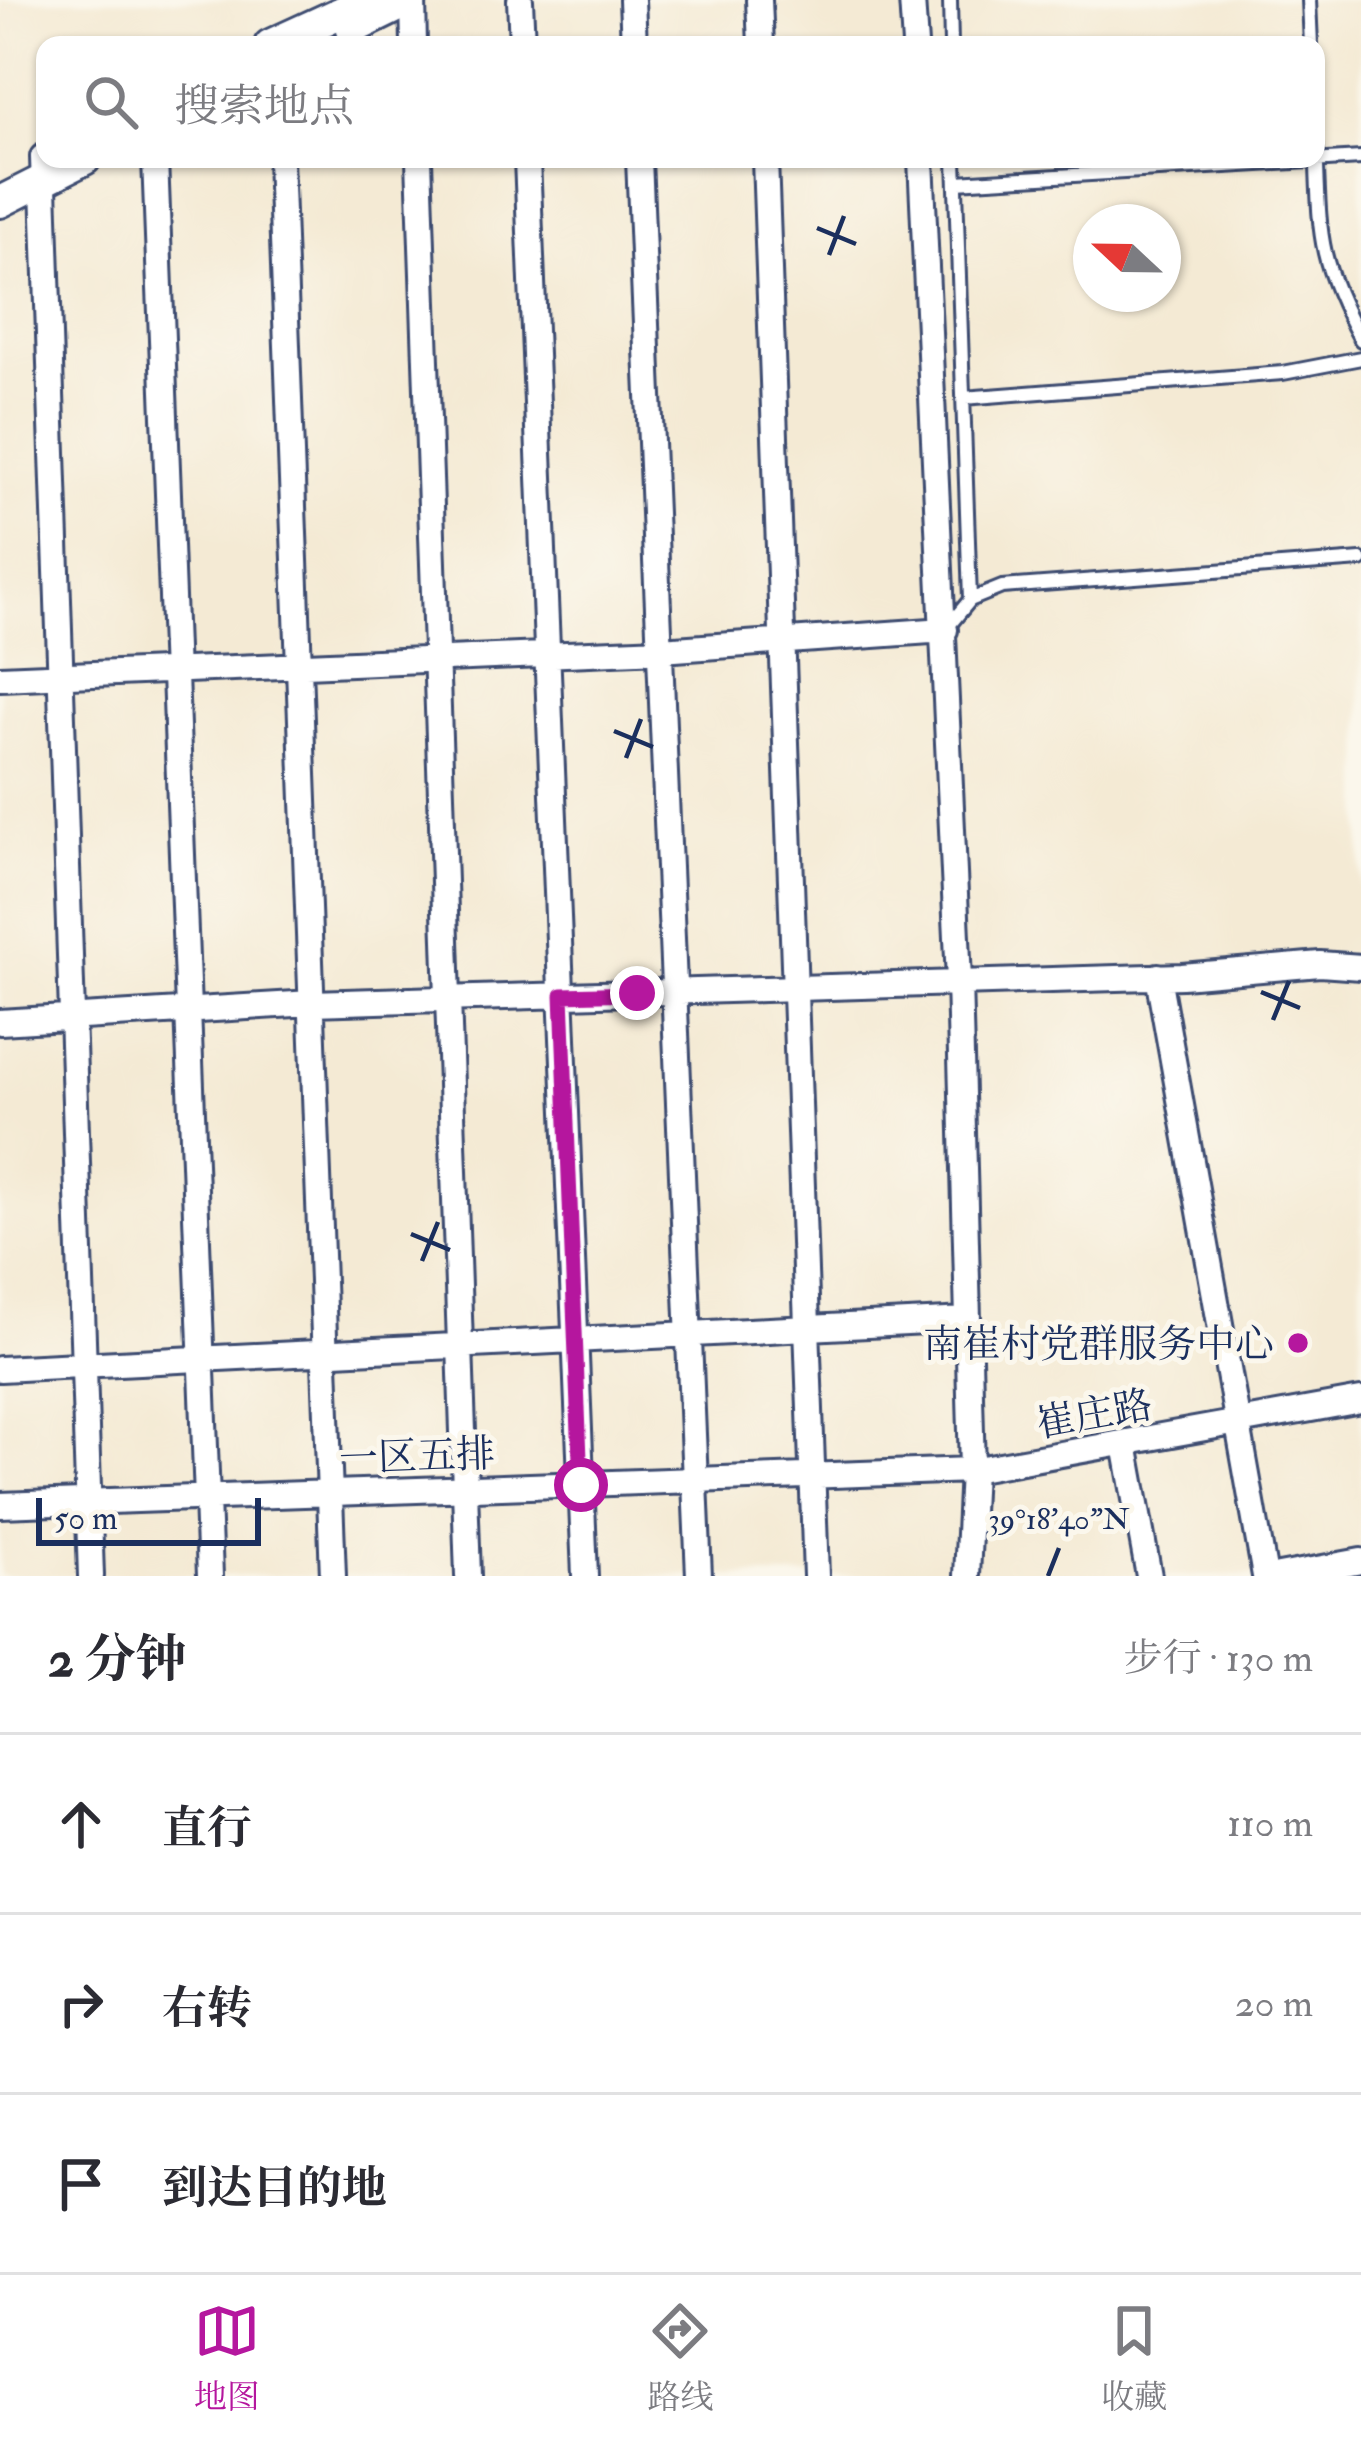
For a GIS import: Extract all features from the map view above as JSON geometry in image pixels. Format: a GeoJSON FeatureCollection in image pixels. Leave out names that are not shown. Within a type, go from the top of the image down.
{"type":"FeatureCollection","features":[{"type":"Feature","properties":{"kind":"street"},"geometry":{"type":"LineString","coordinates":[[291,36],[368,0]]}},
{"type":"Feature","properties":{"kind":"street"},"geometry":{"type":"LineString","coordinates":[[338,36],[412,0],[414,36]]}},
{"type":"Feature","properties":{"kind":"street"},"geometry":{"type":"LineString","coordinates":[[520,0],[522,36]]}},
{"type":"Feature","properties":{"kind":"street"},"geometry":{"type":"LineString","coordinates":[[632,0],[634,36]]}},
{"type":"Feature","properties":{"kind":"street"},"geometry":{"type":"LineString","coordinates":[[759,0],[761,36]]}},
{"type":"Feature","properties":{"kind":"street"},"geometry":{"type":"LineString","coordinates":[[912,0],[914,36]]}},
{"type":"Feature","properties":{"kind":"street"},"geometry":{"type":"LineString","coordinates":[[0,179],[36,167]]}},
{"type":"Feature","properties":{"kind":"street"},"geometry":{"type":"LineString","coordinates":[[0,202],[40,168]]}},
{"type":"Feature","properties":{"kind":"street"},"geometry":{"type":"LineString","coordinates":[[45,168],[69,1017],[91,1576]]}},
{"type":"Feature","properties":{"kind":"street"},"geometry":{"type":"LineString","coordinates":[[155,168],[210,1576]]}},
{"type":"Feature","properties":{"kind":"street"},"geometry":{"type":"LineString","coordinates":[[280,168],[333,1576]]}},
{"type":"Feature","properties":{"kind":"street"},"geometry":{"type":"LineString","coordinates":[[418,168],[468,1576]]}},
{"type":"Feature","properties":{"kind":"street"},"geometry":{"type":"LineString","coordinates":[[527,168],[585,1576]]}},
{"type":"Feature","properties":{"kind":"street"},"geometry":{"type":"LineString","coordinates":[[639,168],[699,1576]]}},
{"type":"Feature","properties":{"kind":"street"},"geometry":{"type":"LineString","coordinates":[[765,168],[808,1328],[825,1475],[816,1576]]}},
{"type":"Feature","properties":{"kind":"street"},"geometry":{"type":"LineString","coordinates":[[920,168],[959,981],[972,1470],[967,1576]]}},
{"type":"Feature","properties":{"kind":"street"},"geometry":{"type":"LineString","coordinates":[[0,678],[661,650],[945,629]]}},
{"type":"Feature","properties":{"kind":"street"},"geometry":{"type":"LineString","coordinates":[[0,1022],[312,1003],[1158,976],[1320,964],[1361,968]]}},
{"type":"Feature","properties":{"kind":"street"},"geometry":{"type":"LineString","coordinates":[[1158,976],[1265,1576]]}},
{"type":"Feature","properties":{"kind":"street"},"geometry":{"type":"LineString","coordinates":[[0,1369],[967,1320]]}},
{"type":"Feature","properties":{"kind":"street","name":"崔庄路"},"geometry":{"type":"LineString","coordinates":[[825,1475],[972,1470],[1361,1400]]}},
{"type":"Feature","properties":{"kind":"street"},"geometry":{"type":"LineString","coordinates":[[1124,1444],[1149,1576]]}},
{"type":"Feature","properties":{"kind":"street","name":"一区五排"},"geometry":{"type":"LineString","coordinates":[[0,1505],[825,1475]]}},
{"type":"Feature","properties":{"kind":"street"},"geometry":{"type":"LineString","coordinates":[[1279,1576],[1361,1562]]}},
{"type":"Feature","properties":{"kind":"lane"},"geometry":{"type":"LineString","coordinates":[[950,0],[951,36]]}},
{"type":"Feature","properties":{"kind":"lane"},"geometry":{"type":"LineString","coordinates":[[1309,0],[1311,36]]}},
{"type":"Feature","properties":{"kind":"lane"},"geometry":{"type":"LineString","coordinates":[[1325,160],[1361,158]]}},
{"type":"Feature","properties":{"kind":"lane"},"geometry":{"type":"LineString","coordinates":[[955,168],[970,600]]}},
{"type":"Feature","properties":{"kind":"lane"},"geometry":{"type":"LineString","coordinates":[[956,182],[1197,168]]}},
{"type":"Feature","properties":{"kind":"lane"},"geometry":{"type":"LineString","coordinates":[[1317,168],[1317,222],[1329,281],[1361,340]]}},
{"type":"Feature","properties":{"kind":"lane"},"geometry":{"type":"LineString","coordinates":[[963,398],[1283,373],[1361,358]]}},
{"type":"Feature","properties":{"kind":"lane"},"geometry":{"type":"LineString","coordinates":[[945,629],[970,600],[1002,587],[1361,560]]}},
{"type":"Feature","properties":{"kind":"place","name":"南崔村党群服务中心"},"geometry":{"type":"Point","coordinates":[1298,1343]}},
{"type":"Feature","properties":{"kind":"route"},"geometry":{"type":"LineString","coordinates":[[581,1485],[562,995],[637,993]]}}]}
